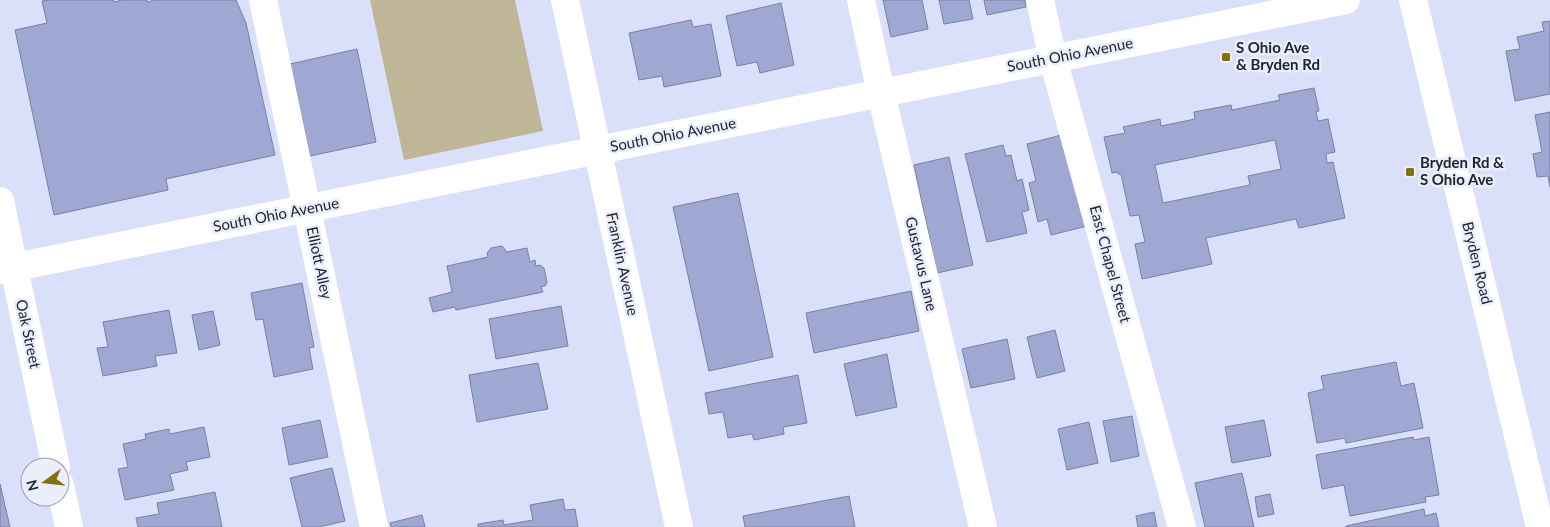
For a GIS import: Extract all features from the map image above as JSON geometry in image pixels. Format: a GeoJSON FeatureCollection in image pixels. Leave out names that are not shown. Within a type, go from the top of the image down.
{"type":"FeatureCollection","features":[{"type":"Feature","properties":{"kind":"street","name":"Elliott Alley"},"geometry":{"type":"LineString","coordinates":[[263,0],[374,527]]}},
{"type":"Feature","properties":{"kind":"street","name":"Franklin Avenue"},"geometry":{"type":"LineString","coordinates":[[565,0],[679,527]]}},
{"type":"Feature","properties":{"kind":"street","name":"Gustavus Lane"},"geometry":{"type":"LineString","coordinates":[[861,0],[983,527]]}},
{"type":"Feature","properties":{"kind":"street","name":"East Chapel Street"},"geometry":{"type":"LineString","coordinates":[[1040,0],[1053,59],[1182,527]]}},
{"type":"Feature","properties":{"kind":"street","name":"South Ohio Avenue"},"geometry":{"type":"LineString","coordinates":[[7,269],[1346,0]]}},
{"type":"Feature","properties":{"kind":"street","name":"Bryden Road"},"geometry":{"type":"LineString","coordinates":[[1413,0],[1540,527]]}},
{"type":"Feature","properties":{"kind":"street","name":"Oak Street"},"geometry":{"type":"LineString","coordinates":[[0,200],[7,269],[54,457]]}},
{"type":"Feature","properties":{"kind":"street"},"geometry":{"type":"LineString","coordinates":[[65,507],[69,527]]}},
{"type":"Feature","properties":{"kind":"shaded area"},"geometry":{"type":"Polygon","coordinates":[[[370,0],[515,0],[543,131],[404,160],[370,0]]]}},
{"type":"Feature","properties":{"kind":"building"},"geometry":{"type":"Polygon","coordinates":[[[113,0],[114,2],[122,0],[147,0],[147,2],[154,0],[236,0],[246,23],[275,155],[166,179],[168,190],[54,215],[15,30],[47,23],[42,1],[113,0]]]}},
{"type":"Feature","properties":{"kind":"building"},"geometry":{"type":"Polygon","coordinates":[[[883,0],[922,0],[928,29],[891,37],[883,0]]]}},
{"type":"Feature","properties":{"kind":"building"},"geometry":{"type":"Polygon","coordinates":[[[939,0],[969,0],[973,19],[944,24],[939,0]]]}},
{"type":"Feature","properties":{"kind":"building"},"geometry":{"type":"Polygon","coordinates":[[[984,0],[1025,0],[1026,7],[987,15],[984,0]]]}},
{"type":"Feature","properties":{"kind":"building"},"geometry":{"type":"Polygon","coordinates":[[[781,3],[794,65],[760,73],[757,62],[737,66],[726,16],[781,3]]]}},
{"type":"Feature","properties":{"kind":"building"},"geometry":{"type":"Polygon","coordinates":[[[691,20],[693,27],[711,24],[721,76],[664,87],[662,76],[639,80],[629,33],[691,20]]]}},
{"type":"Feature","properties":{"kind":"building"},"geometry":{"type":"Polygon","coordinates":[[[1550,21],[1550,94],[1515,101],[1506,51],[1520,49],[1517,37],[1544,31],[1542,22],[1550,21]]]}},
{"type":"Feature","properties":{"kind":"building"},"geometry":{"type":"Polygon","coordinates":[[[357,49],[376,142],[310,156],[290,64],[357,49]]]}},
{"type":"Feature","properties":{"kind":"building"},"geometry":{"type":"Polygon","coordinates":[[[1314,88],[1319,111],[1316,112],[1318,121],[1328,119],[1335,152],[1326,154],[1327,163],[1333,162],[1345,218],[1299,228],[1296,219],[1206,238],[1212,264],[1142,279],[1135,244],[1145,242],[1139,215],[1130,216],[1121,174],[1117,172],[1112,173],[1104,137],[1125,133],[1123,127],[1160,119],[1161,126],[1195,119],[1194,112],[1231,105],[1232,110],[1280,100],[1278,95],[1314,88]],[[1275,140],[1155,165],[1163,203],[1250,185],[1248,176],[1281,169],[1275,140]]]}},
{"type":"Feature","properties":{"kind":"building"},"geometry":{"type":"Polygon","coordinates":[[[1550,112],[1550,187],[1548,176],[1537,177],[1533,154],[1542,152],[1535,115],[1550,112]]]}},
{"type":"Feature","properties":{"kind":"building"},"geometry":{"type":"Polygon","coordinates":[[[1069,133],[1091,225],[1051,235],[1047,219],[1038,222],[1029,183],[1036,181],[1027,144],[1069,133]]]}},
{"type":"Feature","properties":{"kind":"building"},"geometry":{"type":"Polygon","coordinates":[[[1003,145],[1006,156],[1011,155],[1017,181],[1022,179],[1029,210],[1022,212],[1027,233],[987,242],[965,154],[1003,145]]]}},
{"type":"Feature","properties":{"kind":"building"},"geometry":{"type":"Polygon","coordinates":[[[949,157],[973,265],[937,273],[914,165],[949,157]]]}},
{"type":"Feature","properties":{"kind":"building"},"geometry":{"type":"Polygon","coordinates":[[[738,193],[773,357],[709,371],[673,207],[738,193]]]}},
{"type":"Feature","properties":{"kind":"building"},"geometry":{"type":"Polygon","coordinates":[[[502,246],[507,252],[527,248],[530,262],[535,260],[536,266],[540,265],[544,268],[547,282],[545,286],[541,287],[543,292],[456,310],[455,307],[433,312],[429,298],[452,292],[447,266],[488,257],[487,253],[491,248],[502,246]]]}},
{"type":"Feature","properties":{"kind":"building"},"geometry":{"type":"Polygon","coordinates":[[[302,283],[314,347],[309,348],[313,369],[274,377],[263,319],[256,320],[251,293],[302,283]]]}},
{"type":"Feature","properties":{"kind":"building"},"geometry":{"type":"Polygon","coordinates":[[[911,291],[919,331],[814,353],[806,313],[911,291]]]}},
{"type":"Feature","properties":{"kind":"building"},"geometry":{"type":"Polygon","coordinates":[[[561,306],[568,346],[496,359],[489,319],[561,306]]]}},
{"type":"Feature","properties":{"kind":"building"},"geometry":{"type":"Polygon","coordinates":[[[169,310],[177,353],[155,356],[157,366],[103,376],[97,348],[108,347],[103,322],[169,310]]]}},
{"type":"Feature","properties":{"kind":"building"},"geometry":{"type":"Polygon","coordinates":[[[213,311],[220,345],[199,350],[192,315],[213,311]]]}},
{"type":"Feature","properties":{"kind":"building"},"geometry":{"type":"Polygon","coordinates":[[[1055,330],[1065,371],[1037,378],[1027,337],[1055,330]]]}},
{"type":"Feature","properties":{"kind":"building"},"geometry":{"type":"Polygon","coordinates":[[[1007,339],[1015,379],[971,388],[962,349],[1007,339]]]}},
{"type":"Feature","properties":{"kind":"building"},"geometry":{"type":"Polygon","coordinates":[[[887,354],[897,407],[856,416],[844,364],[887,354]]]}},
{"type":"Feature","properties":{"kind":"building"},"geometry":{"type":"Polygon","coordinates":[[[1396,362],[1401,386],[1414,383],[1423,428],[1346,443],[1345,438],[1317,443],[1308,393],[1324,389],[1321,376],[1396,362]]]}},
{"type":"Feature","properties":{"kind":"building"},"geometry":{"type":"Polygon","coordinates":[[[538,363],[548,409],[477,422],[469,375],[538,363]]]}},
{"type":"Feature","properties":{"kind":"building"},"geometry":{"type":"Polygon","coordinates":[[[798,375],[807,423],[783,427],[784,434],[754,440],[752,434],[728,438],[723,412],[709,414],[705,393],[798,375]]]}},
{"type":"Feature","properties":{"kind":"building"},"geometry":{"type":"Polygon","coordinates":[[[1132,416],[1139,456],[1111,462],[1103,421],[1132,416]]]}},
{"type":"Feature","properties":{"kind":"building"},"geometry":{"type":"Polygon","coordinates":[[[320,420],[328,457],[289,465],[282,428],[320,420]]]}},
{"type":"Feature","properties":{"kind":"building"},"geometry":{"type":"Polygon","coordinates":[[[1264,420],[1271,456],[1232,463],[1225,427],[1264,420]]]}},
{"type":"Feature","properties":{"kind":"building"},"geometry":{"type":"Polygon","coordinates":[[[1089,422],[1098,463],[1067,470],[1058,429],[1089,422]]]}},
{"type":"Feature","properties":{"kind":"building"},"geometry":{"type":"Polygon","coordinates":[[[204,427],[210,457],[186,462],[188,470],[170,474],[174,490],[125,500],[118,469],[128,467],[123,444],[146,439],[145,434],[169,429],[170,434],[204,427]]]}},
{"type":"Feature","properties":{"kind":"building"},"geometry":{"type":"Polygon","coordinates":[[[1413,437],[1414,440],[1429,437],[1439,495],[1425,497],[1426,502],[1350,516],[1344,485],[1322,489],[1316,455],[1413,437]]]}},
{"type":"Feature","properties":{"kind":"building"},"geometry":{"type":"Polygon","coordinates":[[[332,468],[345,521],[319,527],[302,527],[290,478],[332,468]]]}},
{"type":"Feature","properties":{"kind":"building"},"geometry":{"type":"Polygon","coordinates":[[[1242,473],[1254,527],[1205,527],[1195,483],[1242,473]]]}},
{"type":"Feature","properties":{"kind":"building"},"geometry":{"type":"Polygon","coordinates":[[[0,484],[10,527],[0,527],[0,484]]]}},
{"type":"Feature","properties":{"kind":"building"},"geometry":{"type":"Polygon","coordinates":[[[215,492],[222,527],[138,527],[136,518],[159,514],[157,503],[215,492]]]}},
{"type":"Feature","properties":{"kind":"building"},"geometry":{"type":"Polygon","coordinates":[[[1270,494],[1274,514],[1258,517],[1255,497],[1270,494]]]}},
{"type":"Feature","properties":{"kind":"building"},"geometry":{"type":"Polygon","coordinates":[[[849,496],[855,527],[745,527],[743,516],[849,496]]]}},
{"type":"Feature","properties":{"kind":"building"},"geometry":{"type":"Polygon","coordinates":[[[563,499],[565,510],[575,509],[578,527],[478,527],[478,524],[503,520],[504,525],[533,520],[530,505],[563,499]]]}},
{"type":"Feature","properties":{"kind":"building"},"geometry":{"type":"Polygon","coordinates":[[[1424,509],[1425,516],[1436,513],[1439,527],[1346,527],[1346,526],[1424,509]]]}},
{"type":"Feature","properties":{"kind":"building"},"geometry":{"type":"Polygon","coordinates":[[[1154,512],[1157,527],[1138,527],[1136,516],[1154,512]]]}},
{"type":"Feature","properties":{"kind":"building"},"geometry":{"type":"Polygon","coordinates":[[[422,515],[425,527],[391,527],[390,523],[422,515]]]}},
{"type":"Feature","properties":{"kind":"place","name":"S Ohio Ave & Bryden Rd"},"geometry":{"type":"Point","coordinates":[1226,57]}},
{"type":"Feature","properties":{"kind":"place","name":"Bryden Rd & S Ohio Ave"},"geometry":{"type":"Point","coordinates":[1410,172]}}]}
